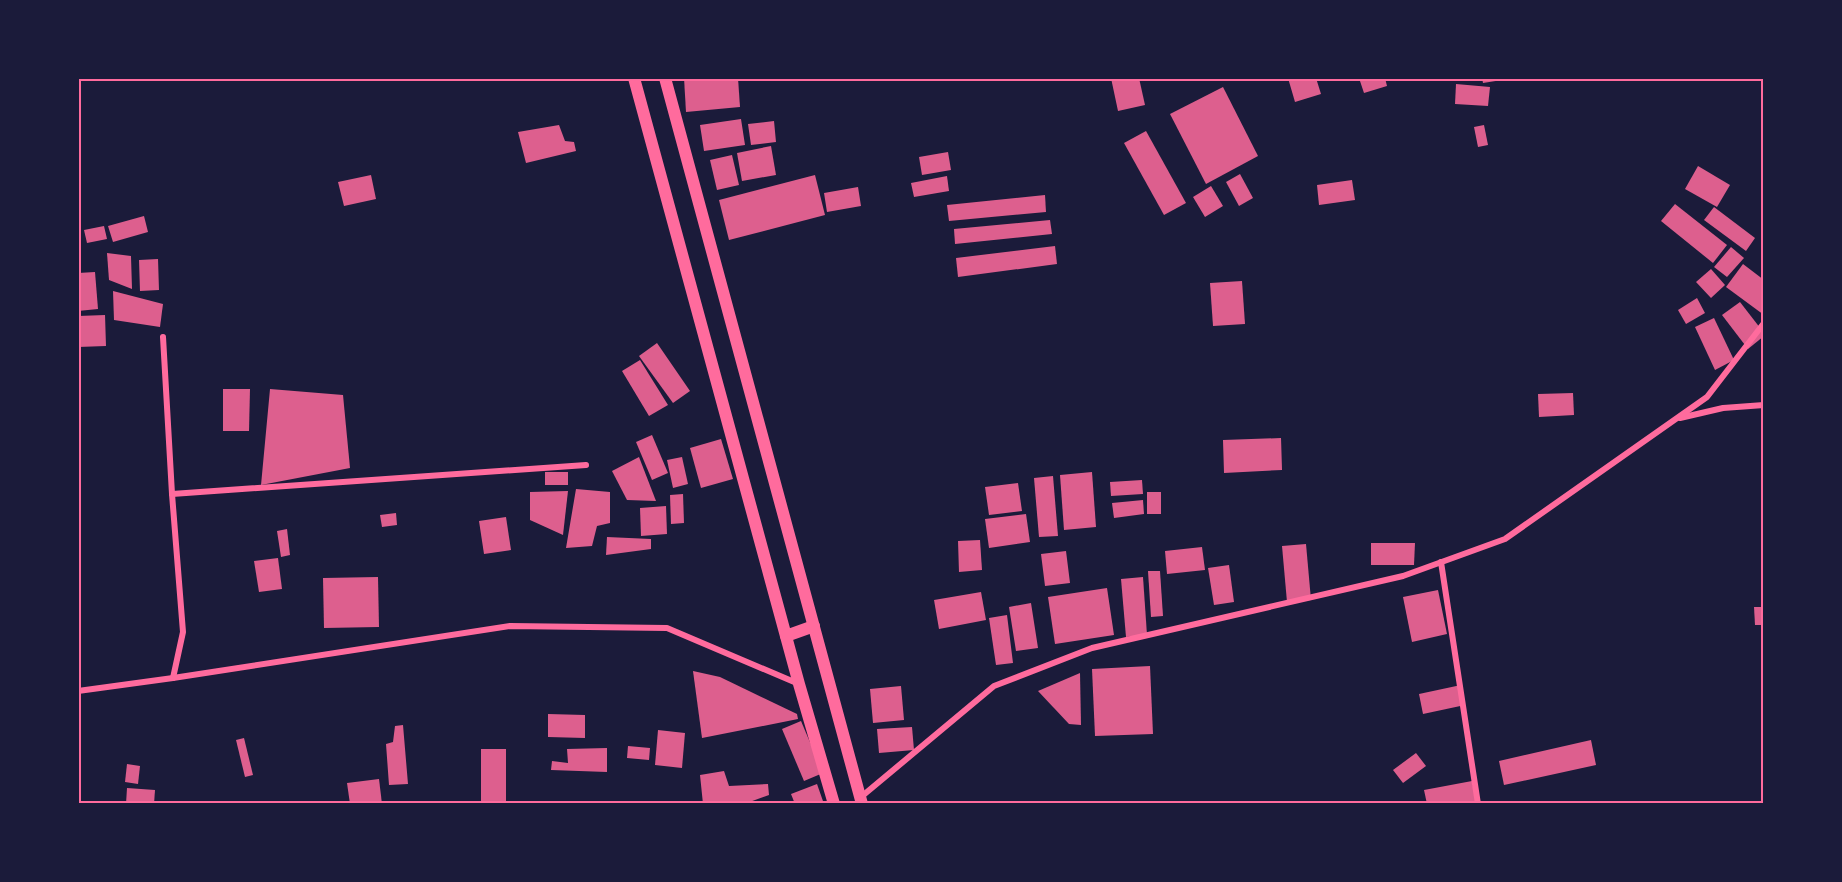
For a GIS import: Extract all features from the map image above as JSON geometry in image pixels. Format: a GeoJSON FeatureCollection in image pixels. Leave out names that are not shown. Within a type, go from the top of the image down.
{"type":"FeatureCollection","features":[{"type":"Feature","properties":{"kind":"main road"},"geometry":{"type":"LineString","coordinates":[[634,78],[799,684],[834,804]]}},
{"type":"Feature","properties":{"kind":"main road"},"geometry":{"type":"LineString","coordinates":[[664,78],[862,801]]}},
{"type":"Feature","properties":{"kind":"main road"},"geometry":{"type":"LineString","coordinates":[[786,636],[814,626]]}},
{"type":"Feature","properties":{"kind":"street"},"geometry":{"type":"LineString","coordinates":[[862,801],[994,686],[1092,648],[1403,576],[1505,539],[1707,397],[1764,323]]}},
{"type":"Feature","properties":{"kind":"street"},"geometry":{"type":"LineString","coordinates":[[163,338],[183,632],[173,678]]}},
{"type":"Feature","properties":{"kind":"street"},"geometry":{"type":"LineString","coordinates":[[1676,419],[1723,408],[1764,405]]}},
{"type":"Feature","properties":{"kind":"street"},"geometry":{"type":"LineString","coordinates":[[172,494],[586,465]]}},
{"type":"Feature","properties":{"kind":"street"},"geometry":{"type":"LineString","coordinates":[[1441,562],[1478,804]]}},
{"type":"Feature","properties":{"kind":"street"},"geometry":{"type":"LineString","coordinates":[[78,691],[510,626],[667,628],[799,684]]}},
{"type":"Feature","properties":{"kind":"building"},"geometry":{"type":"Polygon","coordinates":[[[684,78],[738,78],[740,107],[686,112],[684,78]]]}},
{"type":"Feature","properties":{"kind":"building"},"geometry":{"type":"Polygon","coordinates":[[[1111,78],[1139,78],[1145,105],[1118,111],[1111,78]]]}},
{"type":"Feature","properties":{"kind":"building"},"geometry":{"type":"Polygon","coordinates":[[[1288,78],[1316,78],[1321,94],[1295,102],[1288,78]]]}},
{"type":"Feature","properties":{"kind":"building"},"geometry":{"type":"Polygon","coordinates":[[[1359,78],[1385,78],[1387,86],[1364,93],[1359,78]]]}},
{"type":"Feature","properties":{"kind":"building"},"geometry":{"type":"Polygon","coordinates":[[[1482,78],[1502,78],[1502,80],[1483,83],[1482,78]]]}},
{"type":"Feature","properties":{"kind":"building"},"geometry":{"type":"Polygon","coordinates":[[[1456,84],[1490,87],[1488,106],[1455,104],[1456,84]]]}},
{"type":"Feature","properties":{"kind":"building"},"geometry":{"type":"Polygon","coordinates":[[[1223,87],[1258,156],[1206,184],[1170,114],[1223,87]]]}},
{"type":"Feature","properties":{"kind":"building"},"geometry":{"type":"Polygon","coordinates":[[[741,119],[745,145],[704,151],[700,125],[741,119]]]}},
{"type":"Feature","properties":{"kind":"building"},"geometry":{"type":"Polygon","coordinates":[[[774,121],[776,142],[751,145],[748,124],[774,121]]]}},
{"type":"Feature","properties":{"kind":"building"},"geometry":{"type":"Polygon","coordinates":[[[559,125],[565,141],[574,142],[576,151],[526,163],[518,132],[559,125]]]}},
{"type":"Feature","properties":{"kind":"building"},"geometry":{"type":"Polygon","coordinates":[[[1484,125],[1488,145],[1478,147],[1474,127],[1484,125]]]}},
{"type":"Feature","properties":{"kind":"building"},"geometry":{"type":"Polygon","coordinates":[[[1146,131],[1186,203],[1164,215],[1124,143],[1146,131]]]}},
{"type":"Feature","properties":{"kind":"building"},"geometry":{"type":"Polygon","coordinates":[[[771,146],[776,175],[742,181],[737,153],[771,146]]]}},
{"type":"Feature","properties":{"kind":"building"},"geometry":{"type":"Polygon","coordinates":[[[948,152],[951,170],[922,175],[919,157],[948,152]]]}},
{"type":"Feature","properties":{"kind":"building"},"geometry":{"type":"Polygon","coordinates":[[[732,155],[739,185],[717,190],[710,160],[732,155]]]}},
{"type":"Feature","properties":{"kind":"building"},"geometry":{"type":"Polygon","coordinates":[[[1698,166],[1730,185],[1717,207],[1685,189],[1698,166]]]}},
{"type":"Feature","properties":{"kind":"building"},"geometry":{"type":"Polygon","coordinates":[[[1240,174],[1253,198],[1239,206],[1226,182],[1240,174]]]}},
{"type":"Feature","properties":{"kind":"building"},"geometry":{"type":"Polygon","coordinates":[[[371,175],[376,199],[344,206],[338,182],[371,175]]]}},
{"type":"Feature","properties":{"kind":"building"},"geometry":{"type":"Polygon","coordinates":[[[815,175],[825,215],[729,240],[719,200],[815,175]]]}},
{"type":"Feature","properties":{"kind":"building"},"geometry":{"type":"Polygon","coordinates":[[[947,176],[949,191],[914,197],[911,183],[947,176]]]}},
{"type":"Feature","properties":{"kind":"building"},"geometry":{"type":"Polygon","coordinates":[[[1352,180],[1355,200],[1319,205],[1317,185],[1352,180]]]}},
{"type":"Feature","properties":{"kind":"building"},"geometry":{"type":"Polygon","coordinates":[[[1211,186],[1223,206],[1205,217],[1193,197],[1211,186]]]}},
{"type":"Feature","properties":{"kind":"building"},"geometry":{"type":"Polygon","coordinates":[[[858,187],[861,206],[827,212],[824,193],[858,187]]]}},
{"type":"Feature","properties":{"kind":"building"},"geometry":{"type":"Polygon","coordinates":[[[1045,195],[1046,212],[949,221],[947,205],[1045,195]]]}},
{"type":"Feature","properties":{"kind":"building"},"geometry":{"type":"Polygon","coordinates":[[[1675,204],[1727,245],[1713,263],[1661,221],[1675,204]]]}},
{"type":"Feature","properties":{"kind":"building"},"geometry":{"type":"Polygon","coordinates":[[[1714,207],[1755,238],[1746,251],[1704,220],[1714,207]]]}},
{"type":"Feature","properties":{"kind":"building"},"geometry":{"type":"Polygon","coordinates":[[[144,216],[148,232],[113,242],[108,226],[144,216]]]}},
{"type":"Feature","properties":{"kind":"building"},"geometry":{"type":"Polygon","coordinates":[[[1050,220],[1052,234],[955,244],[954,229],[1050,220]]]}},
{"type":"Feature","properties":{"kind":"building"},"geometry":{"type":"Polygon","coordinates":[[[104,226],[107,239],[87,243],[84,230],[104,226]]]}},
{"type":"Feature","properties":{"kind":"building"},"geometry":{"type":"Polygon","coordinates":[[[1055,246],[1057,264],[958,277],[956,258],[1055,246]]]}},
{"type":"Feature","properties":{"kind":"building"},"geometry":{"type":"Polygon","coordinates":[[[1731,247],[1744,258],[1727,277],[1714,267],[1731,247]]]}},
{"type":"Feature","properties":{"kind":"building"},"geometry":{"type":"Polygon","coordinates":[[[107,253],[131,256],[132,289],[109,280],[107,253]]]}},
{"type":"Feature","properties":{"kind":"building"},"geometry":{"type":"Polygon","coordinates":[[[158,259],[159,290],[140,291],[139,260],[158,259]]]}},
{"type":"Feature","properties":{"kind":"building"},"geometry":{"type":"Polygon","coordinates":[[[1743,264],[1764,280],[1764,315],[1726,287],[1743,264]]]}},
{"type":"Feature","properties":{"kind":"building"},"geometry":{"type":"Polygon","coordinates":[[[1711,269],[1725,285],[1711,298],[1696,282],[1711,269]]]}},
{"type":"Feature","properties":{"kind":"building"},"geometry":{"type":"Polygon","coordinates":[[[95,272],[98,309],[78,311],[78,273],[95,272]]]}},
{"type":"Feature","properties":{"kind":"building"},"geometry":{"type":"Polygon","coordinates":[[[1242,281],[1245,324],[1213,326],[1210,283],[1242,281]]]}},
{"type":"Feature","properties":{"kind":"building"},"geometry":{"type":"Polygon","coordinates":[[[113,291],[163,304],[160,327],[114,320],[113,291]]]}},
{"type":"Feature","properties":{"kind":"building"},"geometry":{"type":"Polygon","coordinates":[[[1697,298],[1705,313],[1686,324],[1678,310],[1697,298]]]}},
{"type":"Feature","properties":{"kind":"building"},"geometry":{"type":"Polygon","coordinates":[[[1740,302],[1764,333],[1764,336],[1748,349],[1722,315],[1740,302]]]}},
{"type":"Feature","properties":{"kind":"building"},"geometry":{"type":"Polygon","coordinates":[[[105,315],[106,346],[78,347],[78,316],[105,315]]]}},
{"type":"Feature","properties":{"kind":"building"},"geometry":{"type":"Polygon","coordinates":[[[1714,318],[1734,360],[1715,370],[1695,327],[1714,318]]]}},
{"type":"Feature","properties":{"kind":"building"},"geometry":{"type":"Polygon","coordinates":[[[657,343],[690,391],[673,403],[639,356],[657,343]]]}},
{"type":"Feature","properties":{"kind":"building"},"geometry":{"type":"Polygon","coordinates":[[[640,360],[668,405],[649,416],[622,371],[640,360]]]}},
{"type":"Feature","properties":{"kind":"building"},"geometry":{"type":"Polygon","coordinates":[[[223,389],[250,389],[249,431],[223,431],[223,389]]]}},
{"type":"Feature","properties":{"kind":"building"},"geometry":{"type":"Polygon","coordinates":[[[270,389],[343,395],[350,468],[261,485],[270,389]]]}},
{"type":"Feature","properties":{"kind":"building"},"geometry":{"type":"Polygon","coordinates":[[[1573,393],[1574,415],[1539,417],[1538,394],[1573,393]]]}},
{"type":"Feature","properties":{"kind":"building"},"geometry":{"type":"Polygon","coordinates":[[[652,435],[668,473],[652,480],[636,442],[652,435]]]}},
{"type":"Feature","properties":{"kind":"building"},"geometry":{"type":"Polygon","coordinates":[[[1281,438],[1282,470],[1224,473],[1223,440],[1281,438]]]}},
{"type":"Feature","properties":{"kind":"building"},"geometry":{"type":"Polygon","coordinates":[[[721,439],[733,479],[701,488],[690,448],[721,439]]]}},
{"type":"Feature","properties":{"kind":"building"},"geometry":{"type":"Polygon","coordinates":[[[639,457],[656,501],[627,500],[612,471],[639,457]]]}},
{"type":"Feature","properties":{"kind":"building"},"geometry":{"type":"Polygon","coordinates":[[[682,457],[688,484],[673,488],[667,460],[682,457]]]}},
{"type":"Feature","properties":{"kind":"building"},"geometry":{"type":"Polygon","coordinates":[[[545,472],[568,472],[568,485],[545,485],[545,472]]]}},
{"type":"Feature","properties":{"kind":"building"},"geometry":{"type":"Polygon","coordinates":[[[1092,472],[1096,527],[1064,530],[1060,475],[1092,472]]]}},
{"type":"Feature","properties":{"kind":"building"},"geometry":{"type":"Polygon","coordinates":[[[1053,476],[1058,536],[1039,537],[1034,478],[1053,476]]]}},
{"type":"Feature","properties":{"kind":"building"},"geometry":{"type":"Polygon","coordinates":[[[1142,480],[1143,494],[1111,496],[1110,482],[1142,480]]]}},
{"type":"Feature","properties":{"kind":"building"},"geometry":{"type":"Polygon","coordinates":[[[1018,483],[1022,511],[989,515],[985,487],[1018,483]]]}},
{"type":"Feature","properties":{"kind":"building"},"geometry":{"type":"Polygon","coordinates":[[[576,489],[610,492],[610,523],[597,526],[592,546],[566,548],[576,489]]]}},
{"type":"Feature","properties":{"kind":"building"},"geometry":{"type":"Polygon","coordinates":[[[568,491],[563,535],[530,520],[530,492],[568,491]]]}},
{"type":"Feature","properties":{"kind":"building"},"geometry":{"type":"Polygon","coordinates":[[[1147,492],[1161,492],[1161,514],[1147,514],[1147,492]]]}},
{"type":"Feature","properties":{"kind":"building"},"geometry":{"type":"Polygon","coordinates":[[[683,494],[684,523],[671,524],[670,495],[683,494]]]}},
{"type":"Feature","properties":{"kind":"building"},"geometry":{"type":"Polygon","coordinates":[[[1143,500],[1144,514],[1114,518],[1112,503],[1143,500]]]}},
{"type":"Feature","properties":{"kind":"building"},"geometry":{"type":"Polygon","coordinates":[[[666,506],[667,534],[641,536],[640,508],[666,506]]]}},
{"type":"Feature","properties":{"kind":"building"},"geometry":{"type":"Polygon","coordinates":[[[396,513],[397,525],[382,527],[380,515],[396,513]]]}},
{"type":"Feature","properties":{"kind":"building"},"geometry":{"type":"Polygon","coordinates":[[[1026,514],[1030,542],[989,548],[985,519],[1026,514]]]}},
{"type":"Feature","properties":{"kind":"building"},"geometry":{"type":"Polygon","coordinates":[[[506,517],[511,550],[484,554],[479,521],[506,517]]]}},
{"type":"Feature","properties":{"kind":"building"},"geometry":{"type":"Polygon","coordinates":[[[287,529],[290,555],[281,557],[277,531],[287,529]]]}},
{"type":"Feature","properties":{"kind":"building"},"geometry":{"type":"Polygon","coordinates":[[[607,537],[651,539],[651,549],[606,555],[607,537]]]}},
{"type":"Feature","properties":{"kind":"building"},"geometry":{"type":"Polygon","coordinates":[[[980,540],[982,570],[959,572],[958,541],[980,540]]]}},
{"type":"Feature","properties":{"kind":"building"},"geometry":{"type":"Polygon","coordinates":[[[1371,543],[1415,543],[1414,565],[1371,565],[1371,543]]]}},
{"type":"Feature","properties":{"kind":"building"},"geometry":{"type":"Polygon","coordinates":[[[1306,544],[1311,600],[1287,602],[1282,546],[1306,544]]]}},
{"type":"Feature","properties":{"kind":"building"},"geometry":{"type":"Polygon","coordinates":[[[1202,547],[1205,570],[1167,574],[1165,551],[1202,547]]]}},
{"type":"Feature","properties":{"kind":"building"},"geometry":{"type":"Polygon","coordinates":[[[1066,551],[1070,583],[1045,586],[1041,554],[1066,551]]]}},
{"type":"Feature","properties":{"kind":"building"},"geometry":{"type":"Polygon","coordinates":[[[278,558],[282,589],[259,592],[254,561],[278,558]]]}},
{"type":"Feature","properties":{"kind":"building"},"geometry":{"type":"Polygon","coordinates":[[[1229,565],[1234,602],[1214,605],[1208,568],[1229,565]]]}},
{"type":"Feature","properties":{"kind":"building"},"geometry":{"type":"Polygon","coordinates":[[[1148,571],[1160,571],[1163,616],[1151,617],[1148,571]]]}},
{"type":"Feature","properties":{"kind":"building"},"geometry":{"type":"Polygon","coordinates":[[[378,577],[379,627],[324,628],[323,578],[378,577]]]}},
{"type":"Feature","properties":{"kind":"building"},"geometry":{"type":"Polygon","coordinates":[[[1143,577],[1147,635],[1126,637],[1121,579],[1143,577]]]}},
{"type":"Feature","properties":{"kind":"building"},"geometry":{"type":"Polygon","coordinates":[[[1107,588],[1114,635],[1055,644],[1048,597],[1107,588]]]}},
{"type":"Feature","properties":{"kind":"building"},"geometry":{"type":"Polygon","coordinates":[[[1438,590],[1447,634],[1412,642],[1403,597],[1438,590]]]}},
{"type":"Feature","properties":{"kind":"building"},"geometry":{"type":"Polygon","coordinates":[[[981,592],[986,620],[939,629],[934,600],[981,592]]]}},
{"type":"Feature","properties":{"kind":"building"},"geometry":{"type":"Polygon","coordinates":[[[1031,603],[1038,648],[1016,651],[1009,607],[1031,603]]]}},
{"type":"Feature","properties":{"kind":"building"},"geometry":{"type":"Polygon","coordinates":[[[1754,607],[1763,607],[1764,625],[1755,625],[1754,607]]]}},
{"type":"Feature","properties":{"kind":"building"},"geometry":{"type":"Polygon","coordinates":[[[1007,615],[1013,663],[996,665],[989,618],[1007,615]]]}},
{"type":"Feature","properties":{"kind":"building"},"geometry":{"type":"Polygon","coordinates":[[[1150,666],[1153,734],[1095,736],[1092,669],[1150,666]]]}},
{"type":"Feature","properties":{"kind":"building"},"geometry":{"type":"Polygon","coordinates":[[[693,671],[720,677],[797,714],[798,719],[702,738],[693,671]]]}},
{"type":"Feature","properties":{"kind":"building"},"geometry":{"type":"Polygon","coordinates":[[[1080,673],[1081,725],[1069,724],[1038,691],[1080,673]]]}},
{"type":"Feature","properties":{"kind":"building"},"geometry":{"type":"Polygon","coordinates":[[[1461,685],[1465,705],[1423,714],[1419,694],[1461,685]]]}},
{"type":"Feature","properties":{"kind":"building"},"geometry":{"type":"Polygon","coordinates":[[[901,686],[904,720],[873,723],[870,689],[901,686]]]}},
{"type":"Feature","properties":{"kind":"building"},"geometry":{"type":"Polygon","coordinates":[[[548,714],[585,715],[585,738],[548,737],[548,714]]]}},
{"type":"Feature","properties":{"kind":"building"},"geometry":{"type":"Polygon","coordinates":[[[801,721],[823,773],[804,781],[782,729],[801,721]]]}},
{"type":"Feature","properties":{"kind":"building"},"geometry":{"type":"Polygon","coordinates":[[[403,725],[408,784],[389,785],[386,744],[393,742],[395,726],[403,725]]]}},
{"type":"Feature","properties":{"kind":"building"},"geometry":{"type":"Polygon","coordinates":[[[912,727],[914,750],[879,753],[877,729],[912,727]]]}},
{"type":"Feature","properties":{"kind":"building"},"geometry":{"type":"Polygon","coordinates":[[[658,730],[685,733],[682,768],[655,765],[658,730]]]}},
{"type":"Feature","properties":{"kind":"building"},"geometry":{"type":"Polygon","coordinates":[[[244,738],[253,775],[245,777],[236,740],[244,738]]]}},
{"type":"Feature","properties":{"kind":"building"},"geometry":{"type":"Polygon","coordinates":[[[1591,740],[1596,765],[1504,785],[1499,761],[1591,740]]]}},
{"type":"Feature","properties":{"kind":"building"},"geometry":{"type":"Polygon","coordinates":[[[628,746],[650,748],[649,760],[627,758],[628,746]]]}},
{"type":"Feature","properties":{"kind":"building"},"geometry":{"type":"Polygon","coordinates":[[[607,748],[607,772],[551,770],[552,761],[568,763],[567,749],[607,748]]]}},
{"type":"Feature","properties":{"kind":"building"},"geometry":{"type":"Polygon","coordinates":[[[481,749],[506,749],[506,804],[481,804],[481,749]]]}},
{"type":"Feature","properties":{"kind":"building"},"geometry":{"type":"Polygon","coordinates":[[[1416,753],[1426,766],[1403,783],[1393,770],[1416,753]]]}},
{"type":"Feature","properties":{"kind":"building"},"geometry":{"type":"Polygon","coordinates":[[[127,764],[140,766],[138,784],[125,782],[127,764]]]}},
{"type":"Feature","properties":{"kind":"building"},"geometry":{"type":"Polygon","coordinates":[[[724,771],[729,786],[768,784],[769,795],[744,804],[703,804],[700,775],[724,771]]]}},
{"type":"Feature","properties":{"kind":"building"},"geometry":{"type":"Polygon","coordinates":[[[379,779],[382,804],[350,804],[347,783],[379,779]]]}},
{"type":"Feature","properties":{"kind":"building"},"geometry":{"type":"Polygon","coordinates":[[[1472,781],[1476,804],[1427,804],[1424,790],[1472,781]]]}},
{"type":"Feature","properties":{"kind":"building"},"geometry":{"type":"Polygon","coordinates":[[[817,784],[824,804],[795,804],[791,794],[817,784]]]}},
{"type":"Feature","properties":{"kind":"building"},"geometry":{"type":"Polygon","coordinates":[[[127,788],[155,790],[154,804],[126,804],[127,788]]]}}]}
